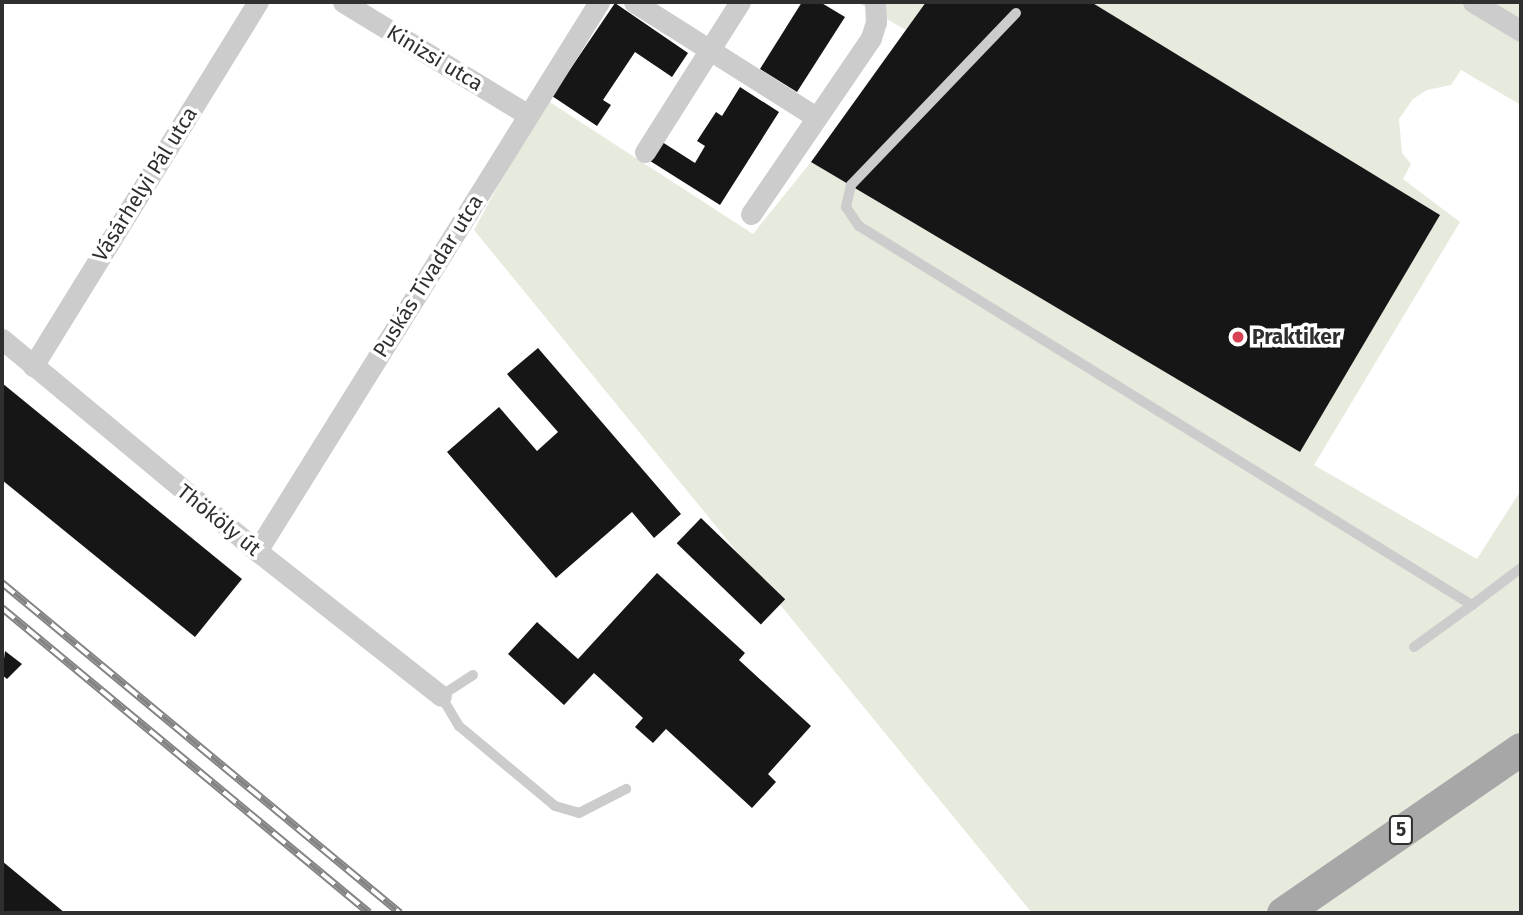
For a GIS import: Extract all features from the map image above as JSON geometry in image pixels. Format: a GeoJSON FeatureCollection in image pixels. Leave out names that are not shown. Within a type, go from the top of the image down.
{"type":"FeatureCollection","features":[{"type":"Feature","properties":{"kind":"main road","name":"5"},"geometry":{"type":"LineString","coordinates":[[1283,913],[1521,749]]}},
{"type":"Feature","properties":{"kind":"street","name":"Vásárhelyi Pál utca"},"geometry":{"type":"LineString","coordinates":[[33,366],[258,2]]}},
{"type":"Feature","properties":{"kind":"street","name":"Kinizsi utca"},"geometry":{"type":"LineString","coordinates":[[343,2],[527,115]]}},
{"type":"Feature","properties":{"kind":"street","name":"Puskás Tivadar utca"},"geometry":{"type":"LineString","coordinates":[[257,551],[600,2]]}},
{"type":"Feature","properties":{"kind":"street"},"geometry":{"type":"LineString","coordinates":[[634,2],[816,117]]}},
{"type":"Feature","properties":{"kind":"street"},"geometry":{"type":"LineString","coordinates":[[645,152],[740,2]]}},
{"type":"Feature","properties":{"kind":"street"},"geometry":{"type":"LineString","coordinates":[[751,214],[871,37],[876,22],[874,2]]}},
{"type":"Feature","properties":{"kind":"street"},"geometry":{"type":"LineString","coordinates":[[1473,2],[1521,31]]}},
{"type":"Feature","properties":{"kind":"street","name":"Thököly út"},"geometry":{"type":"LineString","coordinates":[[2,339],[257,551],[441,696]]}},
{"type":"Feature","properties":{"kind":"lane"},"geometry":{"type":"LineString","coordinates":[[1016,13],[851,185],[846,207],[859,226],[1472,605]]}},
{"type":"Feature","properties":{"kind":"lane"},"geometry":{"type":"LineString","coordinates":[[1414,647],[1521,568]]}},
{"type":"Feature","properties":{"kind":"lane"},"geometry":{"type":"LineString","coordinates":[[473,675],[441,696],[459,726],[555,806],[579,813],[626,789]]}},
{"type":"Feature","properties":{"kind":"shaded area"},"geometry":{"type":"Polygon","coordinates":[[[857,2],[926,2],[906,30],[857,2]]]}},
{"type":"Feature","properties":{"kind":"shaded area"},"geometry":{"type":"Polygon","coordinates":[[[1091,2],[1521,2],[1521,105],[1461,70],[1451,85],[1427,90],[1413,99],[1399,119],[1402,153],[1411,164],[1403,179],[1460,222],[1314,465],[1477,559],[1521,490],[1521,913],[1032,913],[474,230],[545,99],[753,234],[811,162],[1300,451],[1440,215],[1091,2]]]}},
{"type":"Feature","properties":{"kind":"building"},"geometry":{"type":"Polygon","coordinates":[[[802,2],[820,2],[845,17],[797,92],[760,69],[802,2]]]}},
{"type":"Feature","properties":{"kind":"building","name":"Praktiker"},"geometry":{"type":"Polygon","coordinates":[[[926,2],[1091,2],[1440,215],[1300,452],[811,162],[926,2]]]}},
{"type":"Feature","properties":{"kind":"building"},"geometry":{"type":"Polygon","coordinates":[[[615,3],[688,53],[672,77],[635,52],[603,100],[611,105],[597,126],[552,96],[615,3]]]}},
{"type":"Feature","properties":{"kind":"building"},"geometry":{"type":"Polygon","coordinates":[[[740,87],[779,112],[720,205],[647,159],[659,140],[695,163],[705,146],[697,141],[716,112],[722,116],[740,87]]]}},
{"type":"Feature","properties":{"kind":"building"},"geometry":{"type":"Polygon","coordinates":[[[538,348],[681,514],[654,538],[632,512],[556,578],[447,452],[499,407],[537,451],[558,432],[507,374],[538,348]]]}},
{"type":"Feature","properties":{"kind":"building"},"geometry":{"type":"Polygon","coordinates":[[[2,383],[242,579],[195,637],[2,480],[2,383]]]}},
{"type":"Feature","properties":{"kind":"building"},"geometry":{"type":"Polygon","coordinates":[[[701,518],[785,599],[761,624],[677,543],[701,518]]]}},
{"type":"Feature","properties":{"kind":"building"},"geometry":{"type":"Polygon","coordinates":[[[657,573],[745,653],[739,660],[811,726],[768,774],[776,782],[752,808],[666,729],[653,743],[635,727],[643,718],[594,673],[564,705],[508,654],[537,622],[578,659],[657,573]]]}},
{"type":"Feature","properties":{"kind":"building"},"geometry":{"type":"Polygon","coordinates":[[[5,651],[22,664],[7,679],[2,675],[5,651]]]}},
{"type":"Feature","properties":{"kind":"building"},"geometry":{"type":"Polygon","coordinates":[[[2,861],[65,913],[2,913],[2,861]]]}},
{"type":"Feature","properties":{"kind":"railway"},"geometry":{"type":"LineString","coordinates":[[2,583],[400,913]]}},
{"type":"Feature","properties":{"kind":"railway"},"geometry":{"type":"LineString","coordinates":[[2,608],[369,913]]}},
{"type":"Feature","properties":{"kind":"place","name":"Praktiker"},"geometry":{"type":"Point","coordinates":[1238,337]}}]}
